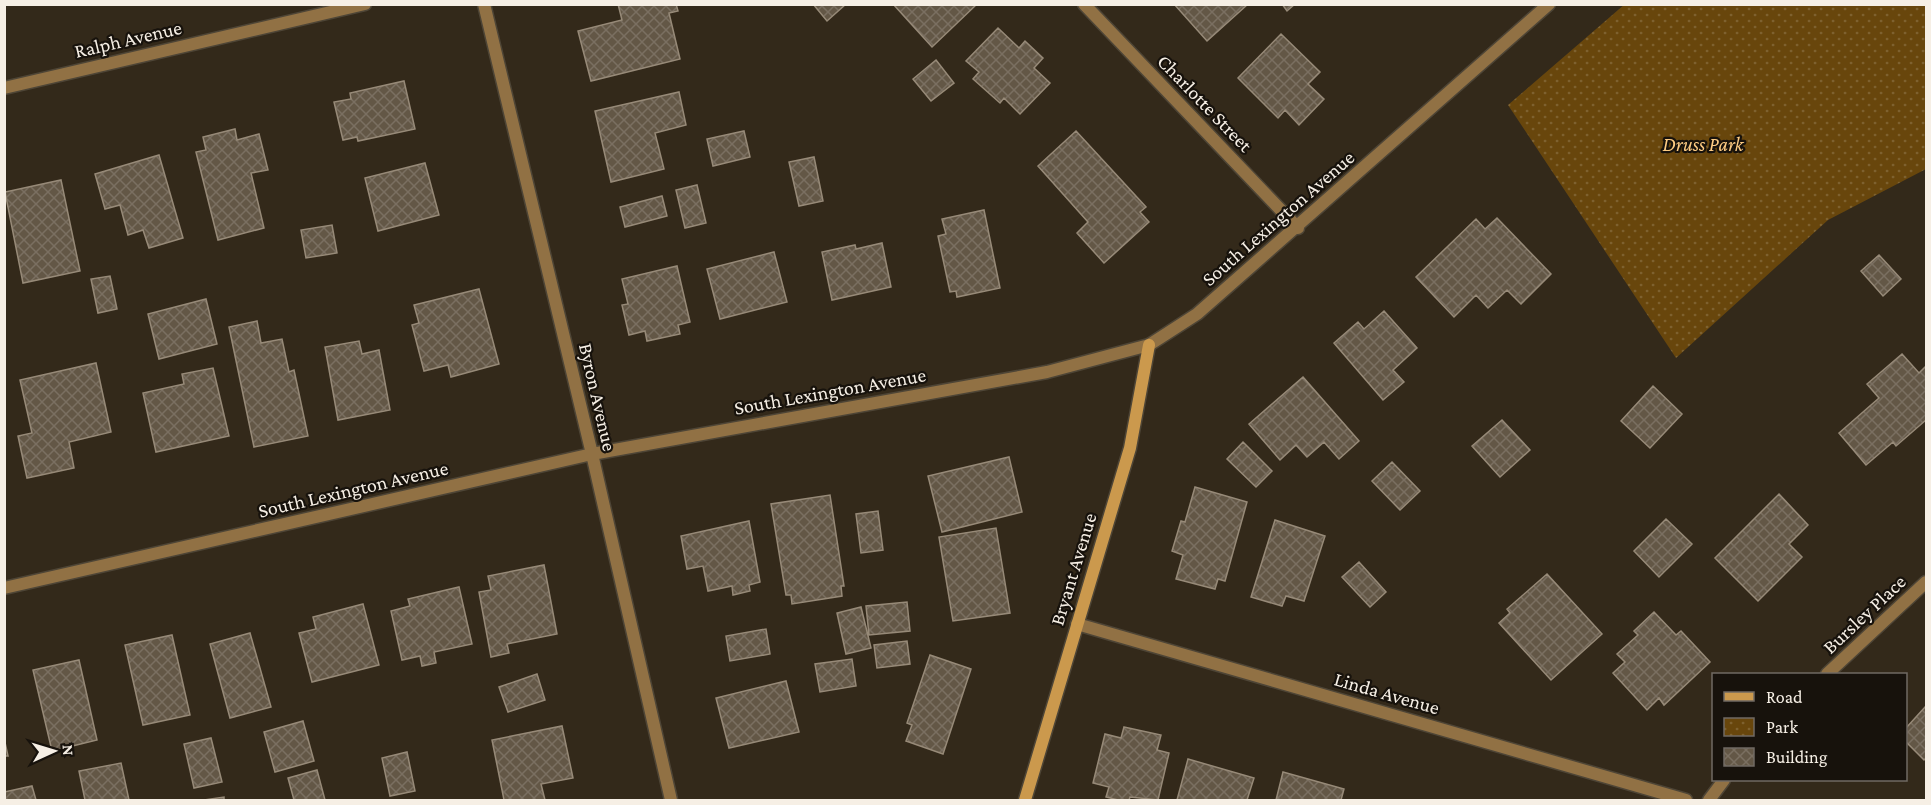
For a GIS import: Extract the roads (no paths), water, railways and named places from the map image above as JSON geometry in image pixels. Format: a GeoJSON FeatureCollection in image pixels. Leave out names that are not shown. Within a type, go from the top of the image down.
{"type":"FeatureCollection","features":[{"type":"Feature","properties":{"kind":"street","name":"Ralph Avenue"},"geometry":{"type":"LineString","coordinates":[[4,88],[365,4]]}},
{"type":"Feature","properties":{"kind":"street","name":"Byron Avenue"},"geometry":{"type":"LineString","coordinates":[[484,4],[592,454],[670,801]]}},
{"type":"Feature","properties":{"kind":"street","name":"Charlotte Street"},"geometry":{"type":"LineString","coordinates":[[1084,4],[1298,228]]}},
{"type":"Feature","properties":{"kind":"street","name":"South Lexington Avenue"},"geometry":{"type":"LineString","coordinates":[[4,588],[592,454],[1047,372],[1149,345],[1197,314],[1298,228],[1550,4]]}},
{"type":"Feature","properties":{"kind":"street","name":"Bryant Avenue"},"geometry":{"type":"LineString","coordinates":[[1025,801],[1130,448],[1149,345]]}},
{"type":"Feature","properties":{"kind":"street","name":"Bursley Place"},"geometry":{"type":"LineString","coordinates":[[1829,673],[1926,582]]}},
{"type":"Feature","properties":{"kind":"street","name":"Linda Avenue"},"geometry":{"type":"LineString","coordinates":[[1077,624],[1686,801]]}},
{"type":"Feature","properties":{"kind":"street"},"geometry":{"type":"LineString","coordinates":[[1709,801],[1723,781]]}},
{"type":"Feature","properties":{"kind":"park label","name":"Druss Park"},"geometry":{"type":"Point","coordinates":[1703,144]}}]}
